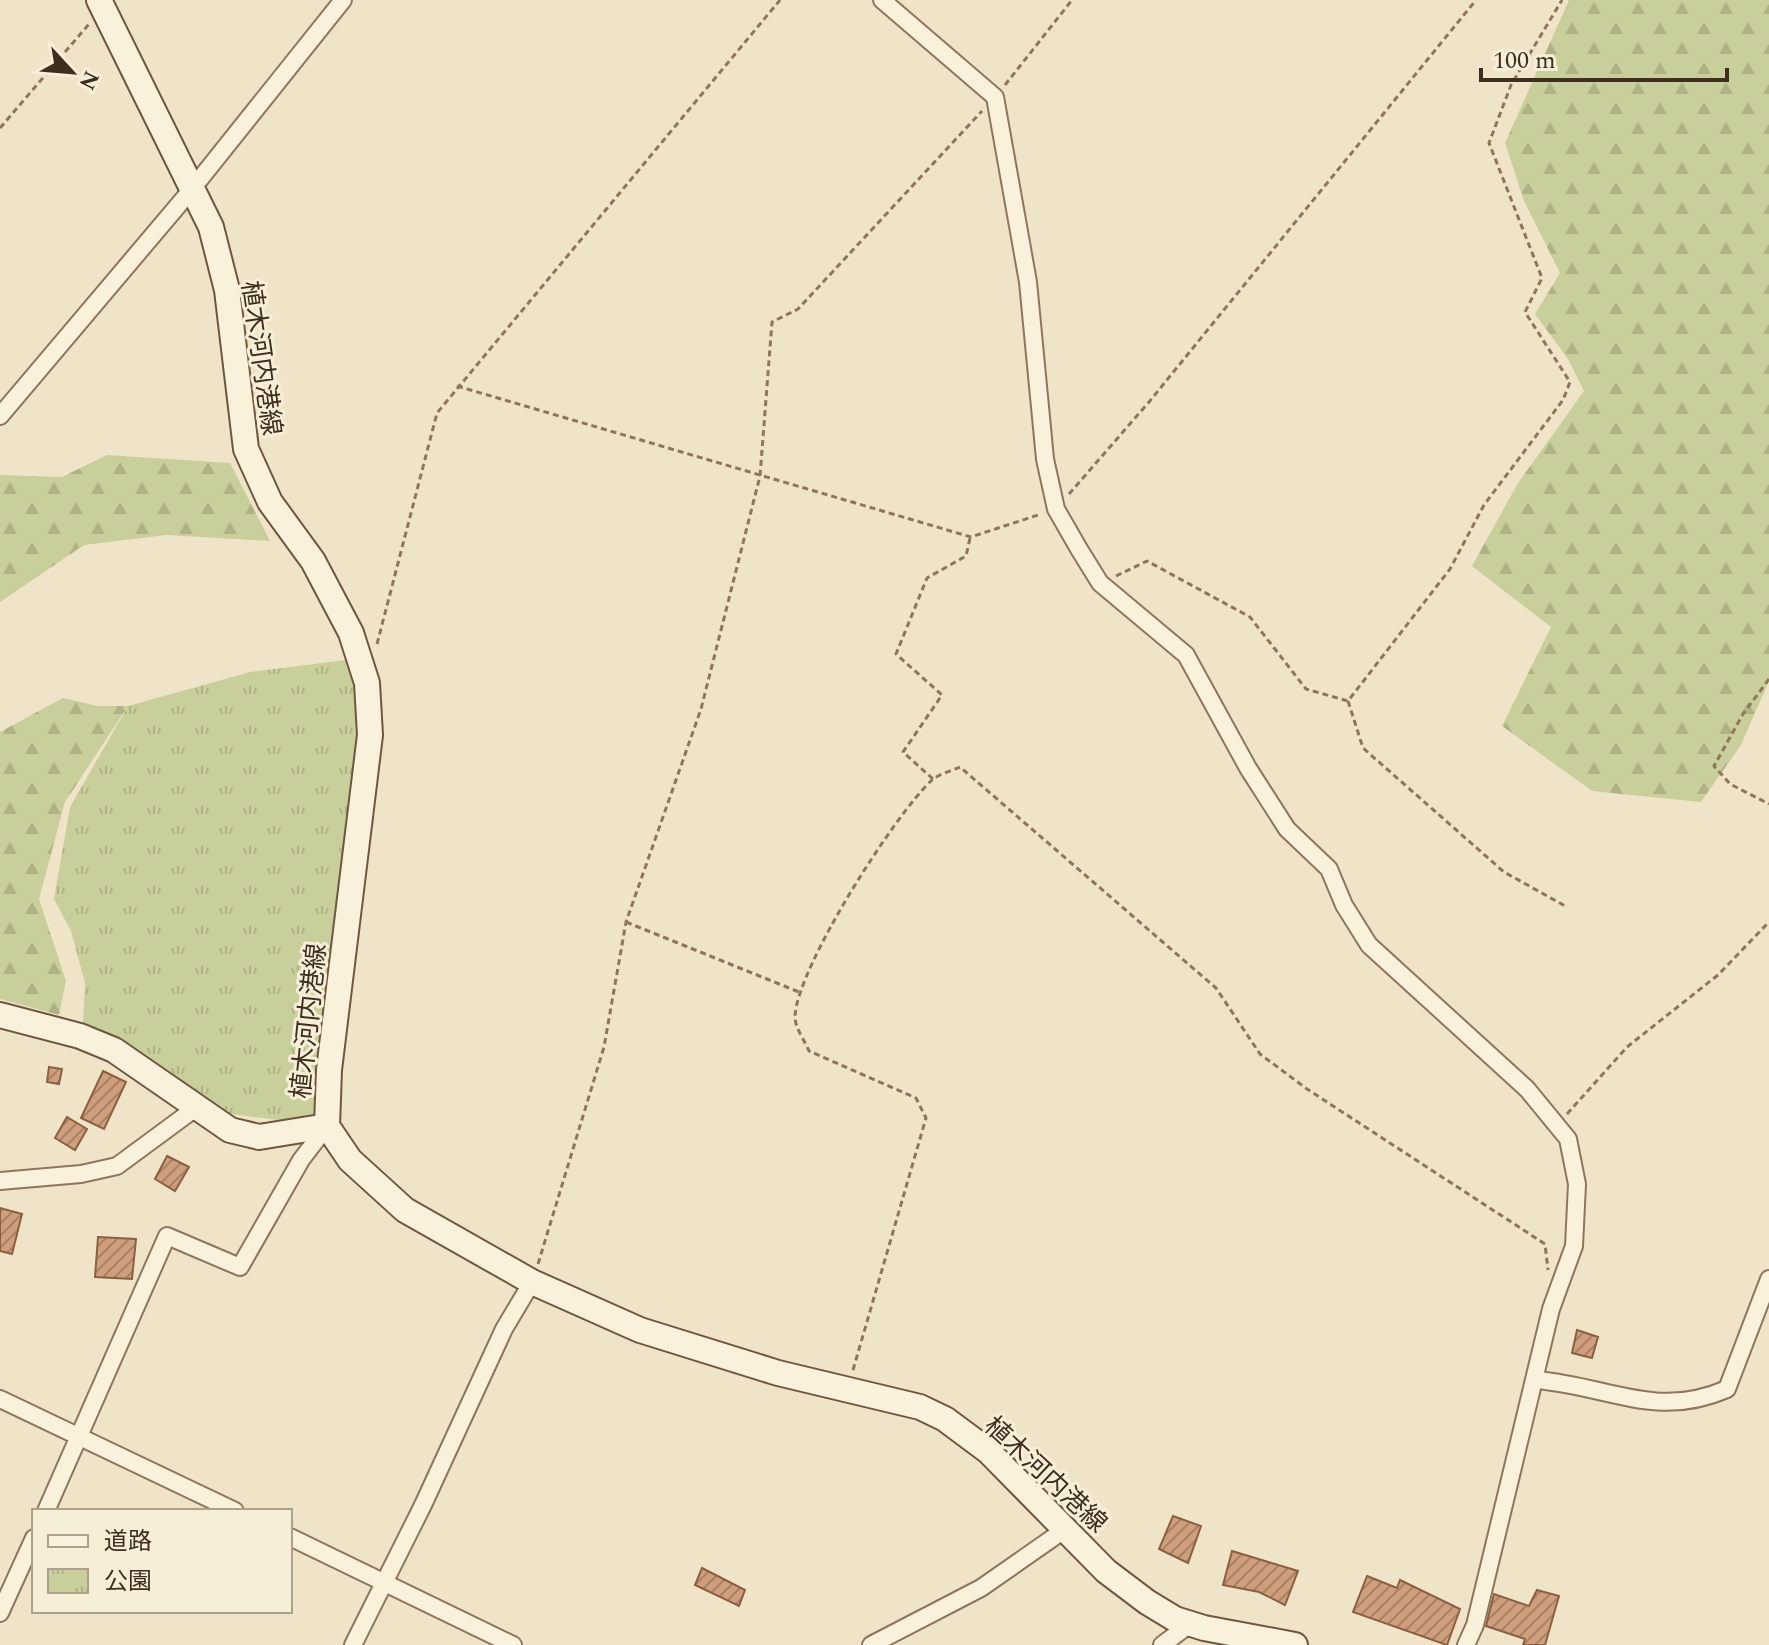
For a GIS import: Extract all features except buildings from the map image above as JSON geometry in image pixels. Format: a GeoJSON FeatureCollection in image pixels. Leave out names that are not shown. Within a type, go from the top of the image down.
{"type":"FeatureCollection","features":[{"type":"Feature","properties":{"kind":"main road","name":"植木河内港線"},"geometry":{"type":"LineString","coordinates":[[101,4],[211,227],[227,290],[246,449],[270,502],[313,561],[351,633],[367,683],[370,735],[337,995],[327,1126],[350,1160],[405,1210],[532,1282],[640,1330],[778,1373],[920,1407],[945,1419],[988,1451],[1106,1571],[1175,1619],[1245,1641],[1295,1645]]}},
{"type":"Feature","properties":{"kind":"main road"},"geometry":{"type":"LineString","coordinates":[[0,1015],[80,1036],[114,1050],[230,1130],[259,1137],[327,1126]]}},
{"type":"Feature","properties":{"kind":"street"},"geometry":{"type":"LineString","coordinates":[[0,416],[192,189],[343,0]]}},
{"type":"Feature","properties":{"kind":"street"},"geometry":{"type":"LineString","coordinates":[[882,0],[995,97],[1028,282],[1045,459],[1056,509],[1100,583],[1186,655],[1248,768],[1287,829],[1329,869],[1344,905],[1369,945],[1527,1089],[1558,1123],[1568,1139],[1577,1184],[1574,1246],[1551,1309],[1475,1625],[1466,1645]]}},
{"type":"Feature","properties":{"kind":"street"},"geometry":{"type":"LineString","coordinates":[[0,1181],[81,1174],[117,1166],[197,1107]]}},
{"type":"Feature","properties":{"kind":"street"},"geometry":{"type":"LineString","coordinates":[[47,1509],[167,1236],[240,1267],[301,1160],[327,1126]]}},
{"type":"Feature","properties":{"kind":"street"},"geometry":{"type":"LineString","coordinates":[[1536,1380],[1574,1383],[1653,1404],[1703,1399],[1727,1389],[1769,1279]]}},
{"type":"Feature","properties":{"kind":"street"},"geometry":{"type":"LineString","coordinates":[[353,1645],[504,1329],[532,1282]]}},
{"type":"Feature","properties":{"kind":"street"},"geometry":{"type":"LineString","coordinates":[[0,1399],[231,1509]]}},
{"type":"Feature","properties":{"kind":"street"},"geometry":{"type":"LineString","coordinates":[[871,1645],[981,1588],[1067,1528]]}},
{"type":"Feature","properties":{"kind":"street"},"geometry":{"type":"LineString","coordinates":[[292,1538],[513,1645]]}},
{"type":"Feature","properties":{"kind":"street"},"geometry":{"type":"LineString","coordinates":[[0,1613],[32,1542]]}},
{"type":"Feature","properties":{"kind":"street"},"geometry":{"type":"LineString","coordinates":[[1162,1645],[1190,1624]]}},
{"type":"Feature","properties":{"kind":"path"},"geometry":{"type":"LineString","coordinates":[[375,653],[437,413],[780,0]]}},
{"type":"Feature","properties":{"kind":"path"},"geometry":{"type":"LineString","coordinates":[[532,1282],[604,1047],[626,922],[701,709],[760,476],[772,322],[798,309],[995,97],[1072,0]]}},
{"type":"Feature","properties":{"kind":"path"},"geometry":{"type":"LineString","coordinates":[[1348,701],[1450,569],[1484,505],[1563,400],[1570,382],[1525,312],[1542,278],[1489,143],[1511,85],[1562,0]]}},
{"type":"Feature","properties":{"kind":"path"},"geometry":{"type":"LineString","coordinates":[[0,128],[101,4]]}},
{"type":"Feature","properties":{"kind":"path"},"geometry":{"type":"LineString","coordinates":[[933,779],[903,752],[942,695],[896,654],[927,578],[966,556],[971,537]]}},
{"type":"Feature","properties":{"kind":"path"},"geometry":{"type":"LineString","coordinates":[[1100,583],[1147,561],[1250,617],[1306,689],[1348,701]]}},
{"type":"Feature","properties":{"kind":"path"},"geometry":{"type":"LineString","coordinates":[[1769,679],[1743,714],[1714,766],[1730,784],[1769,804]]}},
{"type":"Feature","properties":{"kind":"path"},"geometry":{"type":"LineString","coordinates":[[1348,701],[1363,748],[1504,872],[1567,907]]}},
{"type":"Feature","properties":{"kind":"path"},"geometry":{"type":"LineString","coordinates":[[847,1389],[926,1118],[916,1098],[809,1051],[795,1021],[799,992],[839,908],[893,828],[933,779],[960,767],[1216,988],[1260,1054],[1307,1089],[1545,1244],[1551,1309]]}},
{"type":"Feature","properties":{"kind":"path"},"geometry":{"type":"LineString","coordinates":[[626,922],[799,992]]}},
{"type":"Feature","properties":{"kind":"path"},"geometry":{"type":"LineString","coordinates":[[1558,1123],[1627,1047],[1718,975],[1769,922]]}},
{"type":"Feature","properties":{"kind":"green space"},"geometry":{"type":"Polygon","coordinates":[[[1569,0],[1769,0],[1769,681],[1741,745],[1701,802],[1592,791],[1502,726],[1551,627],[1472,566],[1518,483],[1584,391],[1568,359],[1535,314],[1560,273],[1524,201],[1505,143],[1569,0]]]}},
{"type":"Feature","properties":{"kind":"green space"},"geometry":{"type":"Polygon","coordinates":[[[107,455],[230,463],[270,541],[166,535],[84,545],[0,602],[0,475],[62,477],[107,455]]]}},
{"type":"Feature","properties":{"kind":"green space"},"geometry":{"type":"Polygon","coordinates":[[[345,660],[370,735],[327,1126],[229,1114],[130,1046],[83,1024],[85,983],[71,931],[54,899],[70,807],[128,706],[250,672],[345,660]]]}},
{"type":"Feature","properties":{"kind":"green space"},"geometry":{"type":"Polygon","coordinates":[[[63,698],[98,706],[128,706],[65,802],[39,899],[66,981],[59,1015],[0,999],[0,732],[63,698]]]}}]}
